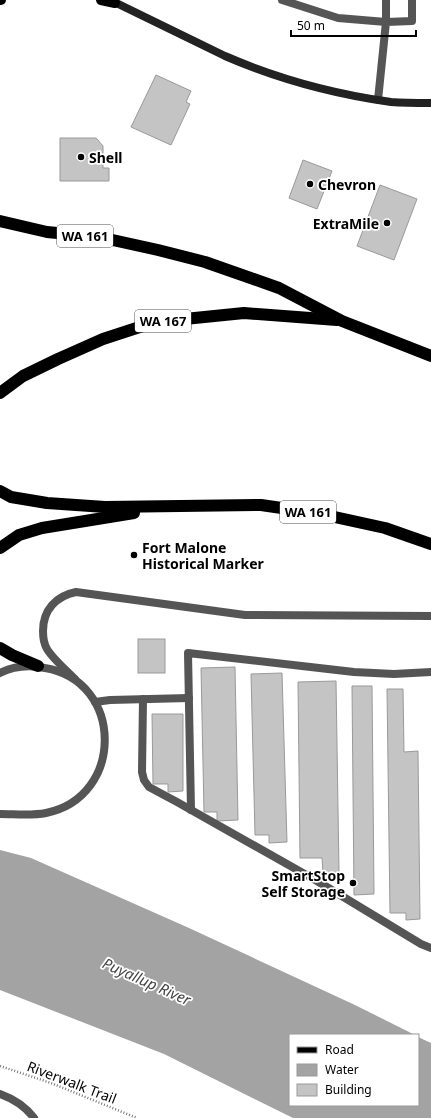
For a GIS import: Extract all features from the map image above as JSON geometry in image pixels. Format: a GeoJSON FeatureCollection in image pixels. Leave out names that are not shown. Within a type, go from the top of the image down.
{"type":"FeatureCollection","features":[{"type":"Feature","properties":{"kind":"highway","name":"WA 161"},"geometry":{"type":"LineString","coordinates":[[0,221],[48,232],[106,239],[205,262],[279,288],[342,321],[431,356]]}},
{"type":"Feature","properties":{"kind":"highway","name":"WA 167"},"geometry":{"type":"LineString","coordinates":[[0,393],[23,376],[58,359],[103,339],[155,322],[244,313],[342,321]]}},
{"type":"Feature","properties":{"kind":"highway","name":"WA 161"},"geometry":{"type":"LineString","coordinates":[[0,491],[11,496],[55,504],[105,507],[261,505],[316,513],[385,528],[431,544]]}},
{"type":"Feature","properties":{"kind":"highway"},"geometry":{"type":"LineString","coordinates":[[0,548],[19,535],[42,528],[180,506]]}},
{"type":"Feature","properties":{"kind":"highway"},"geometry":{"type":"LineString","coordinates":[[0,648],[38,666]]}},
{"type":"Feature","properties":{"kind":"main road"},"geometry":{"type":"LineString","coordinates":[[101,0],[112,1],[242,64],[299,83],[346,95],[393,102],[431,104]]}},
{"type":"Feature","properties":{"kind":"street"},"geometry":{"type":"LineString","coordinates":[[282,0],[338,18],[386,22],[412,21],[412,0]]}},
{"type":"Feature","properties":{"kind":"street"},"geometry":{"type":"LineString","coordinates":[[378,100],[386,22],[386,0]]}},
{"type":"Feature","properties":{"kind":"street"},"geometry":{"type":"LineString","coordinates":[[0,814],[35,815],[46,813],[68,805],[94,781],[99,770],[105,748],[104,724],[95,702],[48,650],[44,641],[43,622],[46,613],[59,598],[66,594],[76,592],[245,615],[431,616]]}},
{"type":"Feature","properties":{"kind":"street"},"geometry":{"type":"LineString","coordinates":[[191,810],[188,653],[354,672],[394,674],[431,672]]}},
{"type":"Feature","properties":{"kind":"street"},"geometry":{"type":"LineString","coordinates":[[0,673],[19,667],[38,666],[60,672],[80,685]]}},
{"type":"Feature","properties":{"kind":"street"},"geometry":{"type":"LineString","coordinates":[[95,702],[110,700],[189,698]]}},
{"type":"Feature","properties":{"kind":"street"},"geometry":{"type":"LineString","coordinates":[[143,699],[142,772],[144,780],[149,787],[317,881],[421,944],[431,948]]}},
{"type":"Feature","properties":{"kind":"street"},"geometry":{"type":"LineString","coordinates":[[0,1094],[14,1099],[29,1111],[34,1118]]}},
{"type":"Feature","properties":{"kind":"path","name":"Riverwalk Trail"},"geometry":{"type":"LineString","coordinates":[[0,1066],[51,1083],[137,1118]]}},
{"type":"Feature","properties":{"kind":"water","name":"Puyallup River"},"geometry":{"type":"Polygon","coordinates":[[[0,850],[31,858],[189,928],[355,1005],[413,1034],[289,1034],[289,1106],[419,1106],[419,1037],[431,1043],[431,1118],[293,1118],[164,1054],[0,990],[0,850]]]}},
{"type":"Feature","properties":{"kind":"building","name":"Shell"},"geometry":{"type":"Polygon","coordinates":[[[156,75],[191,91],[186,102],[190,104],[171,145],[131,127],[156,75]]]}},
{"type":"Feature","properties":{"kind":"building","name":"Shell"},"geometry":{"type":"Polygon","coordinates":[[[60,138],[96,138],[103,146],[103,168],[109,168],[109,181],[60,181],[60,138]]]}},
{"type":"Feature","properties":{"kind":"building","name":"Chevron"},"geometry":{"type":"Polygon","coordinates":[[[303,160],[332,171],[317,209],[289,198],[303,160]]]}},
{"type":"Feature","properties":{"kind":"building","name":"ExtraMile"},"geometry":{"type":"Polygon","coordinates":[[[380,185],[417,199],[394,260],[357,246],[380,185]]]}},
{"type":"Feature","properties":{"kind":"building"},"geometry":{"type":"Polygon","coordinates":[[[138,639],[165,639],[165,673],[138,673],[138,639]]]}},
{"type":"Feature","properties":{"kind":"building"},"geometry":{"type":"Polygon","coordinates":[[[235,667],[238,820],[217,821],[217,812],[204,812],[201,668],[235,667]]]}},
{"type":"Feature","properties":{"kind":"building"},"geometry":{"type":"Polygon","coordinates":[[[282,673],[287,842],[269,843],[269,835],[255,835],[251,674],[282,673]]]}},
{"type":"Feature","properties":{"kind":"building"},"geometry":{"type":"Polygon","coordinates":[[[336,681],[339,872],[323,873],[322,858],[300,858],[298,682],[336,681]]]}},
{"type":"Feature","properties":{"kind":"building"},"geometry":{"type":"Polygon","coordinates":[[[352,686],[372,686],[374,894],[354,895],[352,686]]]}},
{"type":"Feature","properties":{"kind":"building"},"geometry":{"type":"Polygon","coordinates":[[[387,689],[403,689],[404,752],[418,751],[420,919],[406,920],[406,913],[390,913],[387,689]]]}},
{"type":"Feature","properties":{"kind":"building"},"geometry":{"type":"Polygon","coordinates":[[[152,714],[183,714],[183,791],[168,792],[168,784],[153,784],[152,714]]]}},
{"type":"Feature","properties":{"kind":"place","name":"Shell"},"geometry":{"type":"Point","coordinates":[81,157]}},
{"type":"Feature","properties":{"kind":"place","name":"Chevron"},"geometry":{"type":"Point","coordinates":[310,184]}},
{"type":"Feature","properties":{"kind":"place","name":"ExtraMile"},"geometry":{"type":"Point","coordinates":[387,223]}},
{"type":"Feature","properties":{"kind":"place","name":"Fort Malone Historical Marker"},"geometry":{"type":"Point","coordinates":[134,555]}},
{"type":"Feature","properties":{"kind":"place","name":"SmartStop Self Storage"},"geometry":{"type":"Point","coordinates":[353,883]}}]}
